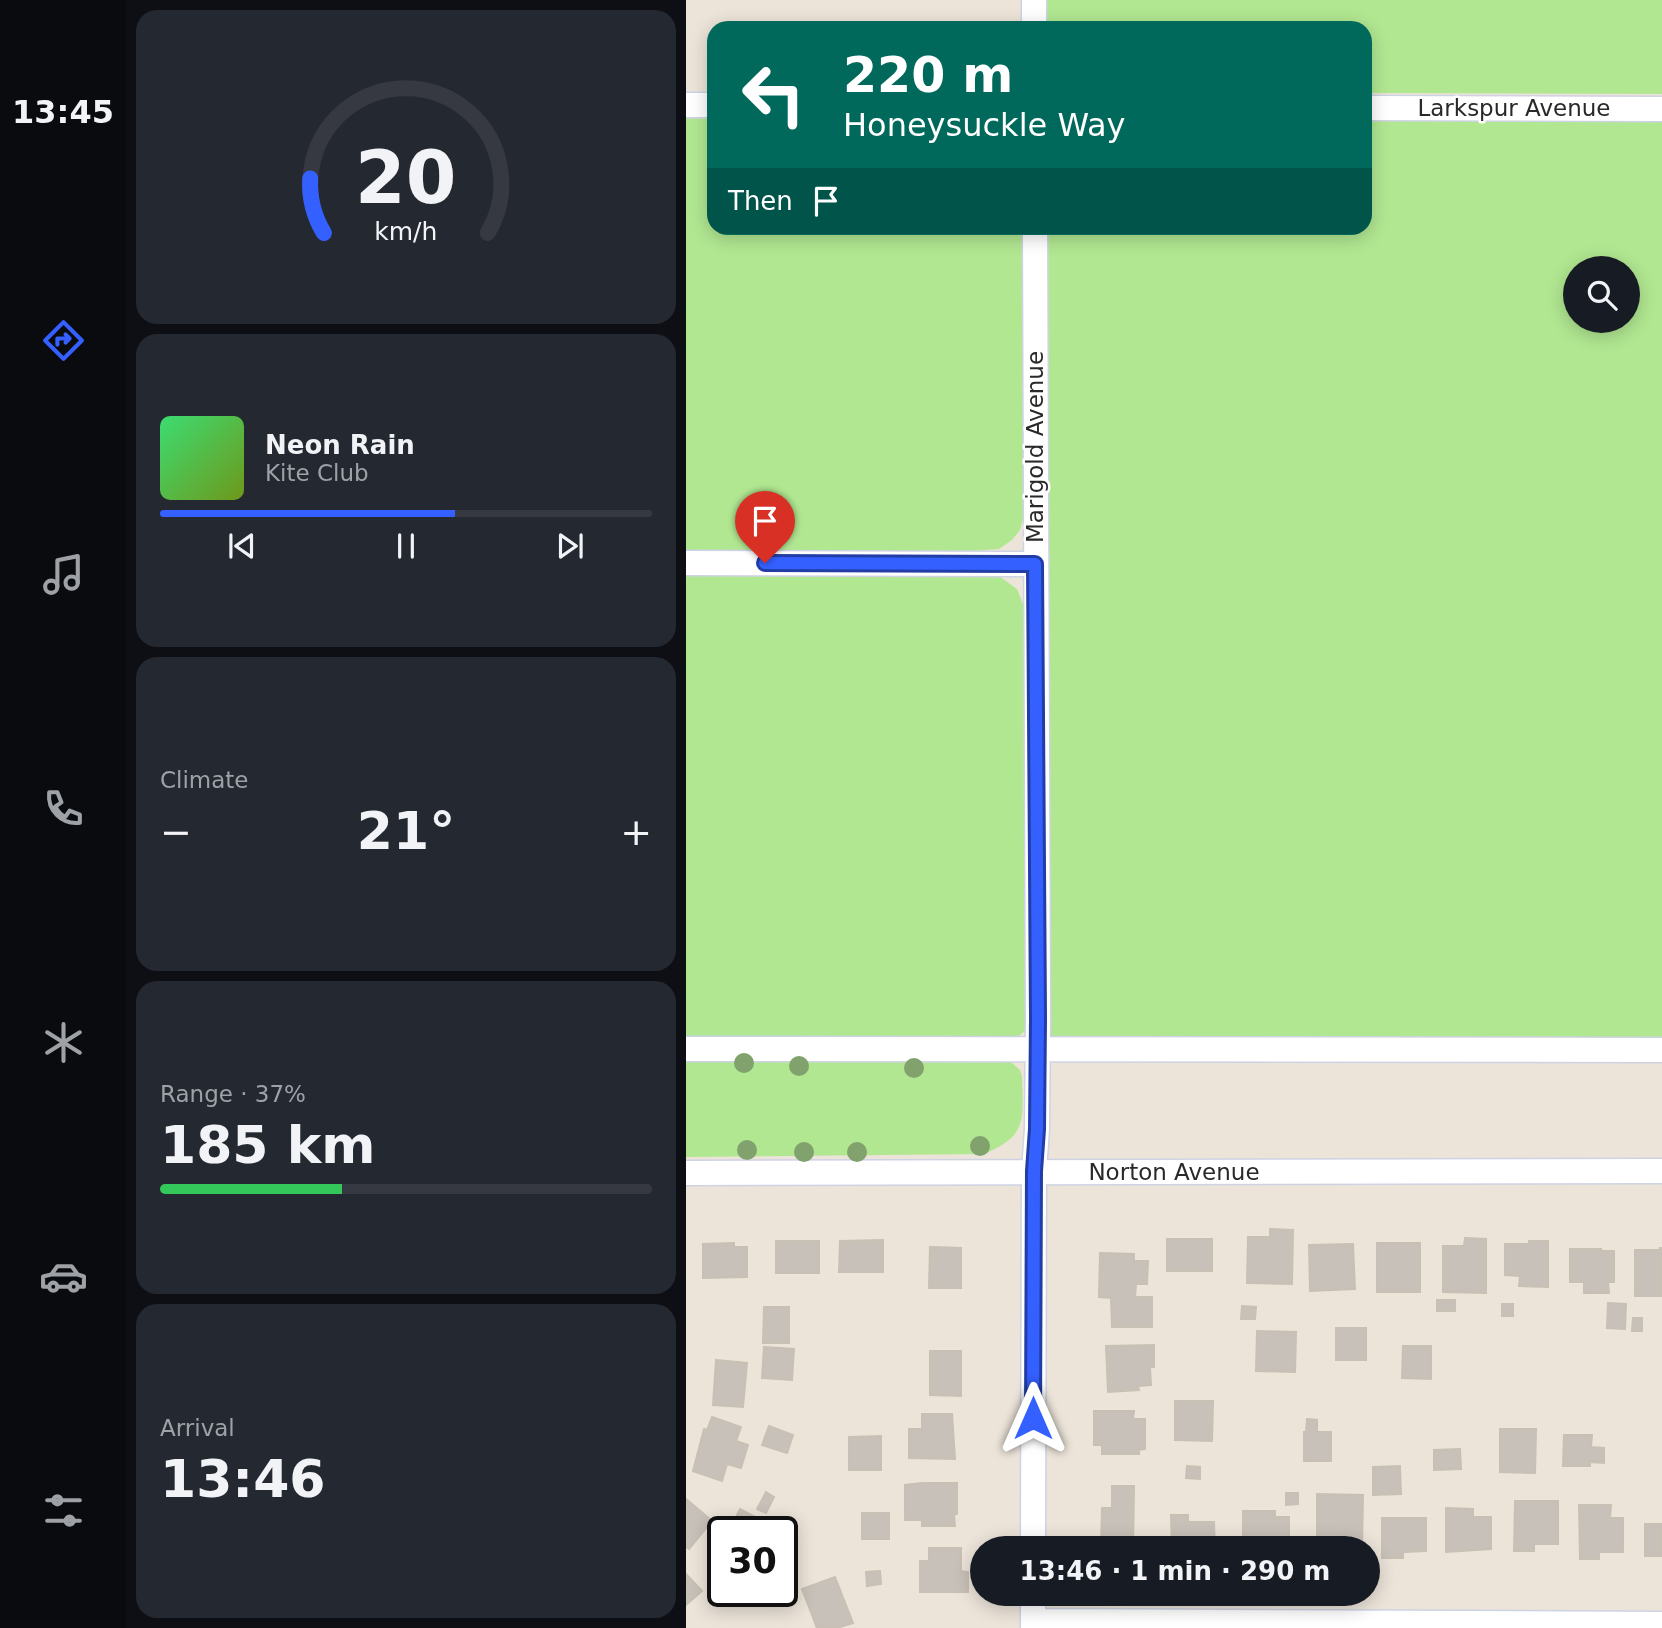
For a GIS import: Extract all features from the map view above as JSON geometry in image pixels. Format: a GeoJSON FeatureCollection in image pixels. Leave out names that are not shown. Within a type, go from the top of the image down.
{"type":"FeatureCollection","features":[{"type":"Feature","properties":{"kind":"street"},"geometry":{"type":"LineString","coordinates":[[1034,0],[1034,21]]}},
{"type":"Feature","properties":{"kind":"street"},"geometry":{"type":"LineString","coordinates":[[686,105],[707,105]]}},
{"type":"Feature","properties":{"kind":"street","name":"Larkspur Avenue"},"geometry":{"type":"LineString","coordinates":[[1372,108],[1662,109]]}},
{"type":"Feature","properties":{"kind":"street","name":"Marigold Avenue"},"geometry":{"type":"LineString","coordinates":[[1033,1536],[1034,1171],[1037,1129],[1035,235]]}},
{"type":"Feature","properties":{"kind":"street"},"geometry":{"type":"LineString","coordinates":[[686,563],[1035,564]]}},
{"type":"Feature","properties":{"kind":"street"},"geometry":{"type":"LineString","coordinates":[[686,1049],[1662,1050]]}},
{"type":"Feature","properties":{"kind":"street","name":"Norton Avenue"},"geometry":{"type":"LineString","coordinates":[[686,1173],[1662,1171]]}},
{"type":"Feature","properties":{"kind":"street"},"geometry":{"type":"LineString","coordinates":[[1033,1606],[1033,1624],[1662,1624]]}},
{"type":"Feature","properties":{"kind":"green space"},"geometry":{"type":"Polygon","coordinates":[[[1046,0],[1662,0],[1662,94],[1372,93],[1372,21],[1046,21],[1046,0]]]}},
{"type":"Feature","properties":{"kind":"green space"},"geometry":{"type":"Polygon","coordinates":[[[1372,117],[1662,118],[1662,1039],[1050,1041],[1046,235],[1372,235],[1372,117]]]}},
{"type":"Feature","properties":{"kind":"green space"},"geometry":{"type":"Polygon","coordinates":[[[686,118],[707,119],[707,235],[1024,235],[1023,519],[1020,530],[1012,540],[999,549],[947,553],[686,552],[686,118]]]}},
{"type":"Feature","properties":{"kind":"green space"},"geometry":{"type":"Polygon","coordinates":[[[686,575],[999,576],[1017,589],[1025,609],[1027,1019],[1025,1031],[1018,1037],[686,1036],[686,575]]]}},
{"type":"Feature","properties":{"kind":"green space"},"geometry":{"type":"Polygon","coordinates":[[[686,1058],[1011,1062],[1020,1070],[1022,1076],[1022,1115],[1016,1133],[984,1154],[686,1157],[686,1058]]]}},
{"type":"Feature","properties":{"kind":"building"},"geometry":{"type":"Polygon","coordinates":[[[1270,1229],[1293,1230],[1292,1284],[1247,1283],[1248,1237],[1270,1237],[1270,1229]]]}},
{"type":"Feature","properties":{"kind":"building"},"geometry":{"type":"Polygon","coordinates":[[[1465,1238],[1486,1239],[1486,1293],[1443,1292],[1443,1246],[1464,1246],[1465,1238]]]}},
{"type":"Feature","properties":{"kind":"building"},"geometry":{"type":"Polygon","coordinates":[[[1167,1239],[1212,1239],[1212,1271],[1167,1271],[1167,1239]]]}},
{"type":"Feature","properties":{"kind":"building"},"geometry":{"type":"Polygon","coordinates":[[[883,1240],[883,1272],[839,1272],[840,1241],[883,1240]]]}},
{"type":"Feature","properties":{"kind":"building"},"geometry":{"type":"Polygon","coordinates":[[[776,1241],[819,1241],[819,1273],[776,1273],[776,1241]]]}},
{"type":"Feature","properties":{"kind":"building"},"geometry":{"type":"Polygon","coordinates":[[[1529,1241],[1548,1241],[1548,1287],[1519,1286],[1520,1276],[1505,1275],[1505,1244],[1529,1244],[1529,1241]]]}},
{"type":"Feature","properties":{"kind":"building"},"geometry":{"type":"Polygon","coordinates":[[[734,1243],[734,1247],[747,1247],[747,1277],[703,1278],[703,1244],[734,1243]]]}},
{"type":"Feature","properties":{"kind":"building"},"geometry":{"type":"Polygon","coordinates":[[[1377,1243],[1420,1243],[1420,1292],[1377,1292],[1377,1243]]]}},
{"type":"Feature","properties":{"kind":"building"},"geometry":{"type":"Polygon","coordinates":[[[1353,1244],[1355,1289],[1310,1291],[1309,1245],[1353,1244]]]}},
{"type":"Feature","properties":{"kind":"building"},"geometry":{"type":"Polygon","coordinates":[[[930,1247],[961,1248],[961,1288],[929,1288],[930,1247]]]}},
{"type":"Feature","properties":{"kind":"building"},"geometry":{"type":"Polygon","coordinates":[[[1660,1248],[1662,1296],[1635,1296],[1635,1250],[1660,1248]]]}},
{"type":"Feature","properties":{"kind":"building"},"geometry":{"type":"Polygon","coordinates":[[[1570,1249],[1614,1251],[1614,1282],[1608,1282],[1609,1293],[1584,1293],[1584,1282],[1570,1282],[1570,1249]]]}},
{"type":"Feature","properties":{"kind":"building"},"geometry":{"type":"Polygon","coordinates":[[[1100,1253],[1134,1254],[1134,1261],[1148,1261],[1147,1284],[1136,1284],[1135,1297],[1152,1297],[1152,1327],[1112,1327],[1111,1298],[1099,1297],[1100,1253]]]}},
{"type":"Feature","properties":{"kind":"building"},"geometry":{"type":"Polygon","coordinates":[[[1437,1300],[1455,1300],[1455,1311],[1437,1311],[1437,1300]]]}},
{"type":"Feature","properties":{"kind":"building"},"geometry":{"type":"Polygon","coordinates":[[[1608,1303],[1626,1304],[1625,1329],[1607,1328],[1608,1303]]]}},
{"type":"Feature","properties":{"kind":"building"},"geometry":{"type":"Polygon","coordinates":[[[1502,1304],[1513,1304],[1513,1316],[1502,1316],[1502,1304]]]}},
{"type":"Feature","properties":{"kind":"building"},"geometry":{"type":"Polygon","coordinates":[[[1242,1306],[1256,1307],[1255,1319],[1241,1319],[1242,1306]]]}},
{"type":"Feature","properties":{"kind":"building"},"geometry":{"type":"Polygon","coordinates":[[[764,1307],[789,1307],[789,1343],[763,1343],[764,1307]]]}},
{"type":"Feature","properties":{"kind":"building"},"geometry":{"type":"Polygon","coordinates":[[[1633,1318],[1642,1318],[1642,1331],[1632,1331],[1633,1318]]]}},
{"type":"Feature","properties":{"kind":"building"},"geometry":{"type":"Polygon","coordinates":[[[1336,1328],[1366,1328],[1366,1360],[1336,1360],[1336,1328]]]}},
{"type":"Feature","properties":{"kind":"building"},"geometry":{"type":"Polygon","coordinates":[[[1257,1331],[1296,1332],[1295,1372],[1256,1371],[1257,1331]]]}},
{"type":"Feature","properties":{"kind":"building"},"geometry":{"type":"Polygon","coordinates":[[[1154,1345],[1154,1367],[1150,1367],[1151,1385],[1138,1386],[1139,1390],[1108,1392],[1106,1346],[1154,1345]]]}},
{"type":"Feature","properties":{"kind":"building"},"geometry":{"type":"Polygon","coordinates":[[[1403,1346],[1431,1346],[1431,1379],[1402,1378],[1403,1346]]]}},
{"type":"Feature","properties":{"kind":"building"},"geometry":{"type":"Polygon","coordinates":[[[764,1347],[794,1349],[792,1380],[762,1378],[764,1347]]]}},
{"type":"Feature","properties":{"kind":"building"},"geometry":{"type":"Polygon","coordinates":[[[930,1351],[961,1351],[961,1396],[930,1395],[930,1351]]]}},
{"type":"Feature","properties":{"kind":"building"},"geometry":{"type":"Polygon","coordinates":[[[716,1360],[747,1363],[743,1407],[713,1405],[716,1360]]]}},
{"type":"Feature","properties":{"kind":"building"},"geometry":{"type":"Polygon","coordinates":[[[1175,1401],[1213,1401],[1212,1441],[1175,1440],[1175,1401]]]}},
{"type":"Feature","properties":{"kind":"building"},"geometry":{"type":"Polygon","coordinates":[[[1094,1411],[1134,1411],[1133,1419],[1145,1419],[1145,1449],[1139,1450],[1139,1454],[1102,1454],[1102,1445],[1094,1445],[1094,1411]]]}},
{"type":"Feature","properties":{"kind":"building"},"geometry":{"type":"Polygon","coordinates":[[[922,1414],[952,1414],[955,1459],[909,1458],[909,1429],[922,1429],[922,1414]]]}},
{"type":"Feature","properties":{"kind":"building"},"geometry":{"type":"Polygon","coordinates":[[[712,1417],[741,1427],[736,1441],[748,1445],[741,1468],[727,1464],[722,1481],[693,1471],[704,1429],[707,1430],[712,1417]]]}},
{"type":"Feature","properties":{"kind":"building"},"geometry":{"type":"Polygon","coordinates":[[[1307,1419],[1317,1420],[1317,1432],[1331,1432],[1331,1461],[1304,1461],[1307,1419]]]}},
{"type":"Feature","properties":{"kind":"building"},"geometry":{"type":"Polygon","coordinates":[[[769,1426],[793,1435],[787,1453],[762,1445],[769,1426]]]}},
{"type":"Feature","properties":{"kind":"building"},"geometry":{"type":"Polygon","coordinates":[[[1500,1429],[1536,1429],[1535,1473],[1500,1472],[1500,1429]]]}},
{"type":"Feature","properties":{"kind":"building"},"geometry":{"type":"Polygon","coordinates":[[[1564,1435],[1592,1435],[1591,1447],[1604,1448],[1604,1463],[1563,1466],[1564,1435]]]}},
{"type":"Feature","properties":{"kind":"building"},"geometry":{"type":"Polygon","coordinates":[[[881,1436],[881,1470],[849,1470],[849,1437],[881,1436]]]}},
{"type":"Feature","properties":{"kind":"building"},"geometry":{"type":"Polygon","coordinates":[[[1460,1449],[1461,1469],[1434,1470],[1434,1450],[1460,1449]]]}},
{"type":"Feature","properties":{"kind":"building"},"geometry":{"type":"Polygon","coordinates":[[[1187,1466],[1200,1467],[1200,1479],[1186,1478],[1187,1466]]]}},
{"type":"Feature","properties":{"kind":"building"},"geometry":{"type":"Polygon","coordinates":[[[1400,1466],[1401,1494],[1373,1495],[1373,1467],[1400,1466]]]}},
{"type":"Feature","properties":{"kind":"building"},"geometry":{"type":"Polygon","coordinates":[[[957,1483],[955,1526],[922,1526],[922,1520],[905,1520],[905,1485],[957,1483]]]}},
{"type":"Feature","properties":{"kind":"building"},"geometry":{"type":"Polygon","coordinates":[[[1112,1486],[1134,1486],[1133,1536],[1101,1536],[1102,1508],[1112,1508],[1112,1486]]]}},
{"type":"Feature","properties":{"kind":"building"},"geometry":{"type":"Polygon","coordinates":[[[766,1492],[774,1497],[766,1513],[757,1509],[766,1492]]]}},
{"type":"Feature","properties":{"kind":"building"},"geometry":{"type":"Polygon","coordinates":[[[1286,1493],[1298,1493],[1298,1504],[1286,1505],[1286,1493]]]}},
{"type":"Feature","properties":{"kind":"building"},"geometry":{"type":"Polygon","coordinates":[[[1317,1494],[1363,1495],[1362,1536],[1317,1536],[1317,1494]]]}},
{"type":"Feature","properties":{"kind":"building"},"geometry":{"type":"Polygon","coordinates":[[[686,1499],[707,1517],[707,1527],[689,1549],[686,1547],[686,1499]]]}},
{"type":"Feature","properties":{"kind":"building"},"geometry":{"type":"Polygon","coordinates":[[[1515,1501],[1558,1501],[1558,1544],[1534,1544],[1534,1551],[1514,1551],[1515,1501]]]}},
{"type":"Feature","properties":{"kind":"building"},"geometry":{"type":"Polygon","coordinates":[[[1579,1505],[1611,1505],[1610,1518],[1623,1518],[1623,1552],[1599,1552],[1599,1559],[1580,1559],[1579,1505]]]}},
{"type":"Feature","properties":{"kind":"building"},"geometry":{"type":"Polygon","coordinates":[[[1446,1508],[1473,1509],[1473,1517],[1491,1517],[1491,1549],[1446,1552],[1446,1508]]]}},
{"type":"Feature","properties":{"kind":"building"},"geometry":{"type":"Polygon","coordinates":[[[740,1509],[753,1516],[736,1516],[740,1509]]]}},
{"type":"Feature","properties":{"kind":"building"},"geometry":{"type":"Polygon","coordinates":[[[1243,1511],[1275,1511],[1275,1517],[1289,1517],[1289,1536],[1243,1536],[1243,1511]]]}},
{"type":"Feature","properties":{"kind":"building"},"geometry":{"type":"Polygon","coordinates":[[[862,1513],[889,1513],[889,1539],[862,1539],[862,1513]]]}},
{"type":"Feature","properties":{"kind":"building"},"geometry":{"type":"Polygon","coordinates":[[[1171,1515],[1188,1515],[1188,1522],[1214,1522],[1215,1536],[1172,1536],[1171,1515]]]}},
{"type":"Feature","properties":{"kind":"building"},"geometry":{"type":"Polygon","coordinates":[[[1382,1518],[1426,1518],[1426,1551],[1403,1552],[1403,1558],[1382,1558],[1382,1518]]]}},
{"type":"Feature","properties":{"kind":"building"},"geometry":{"type":"Polygon","coordinates":[[[1645,1524],[1662,1524],[1662,1556],[1645,1556],[1645,1524]]]}},
{"type":"Feature","properties":{"kind":"building"},"geometry":{"type":"Polygon","coordinates":[[[929,1548],[961,1548],[961,1571],[968,1572],[968,1592],[920,1592],[920,1561],[929,1561],[929,1548]]]}},
{"type":"Feature","properties":{"kind":"building"},"geometry":{"type":"Polygon","coordinates":[[[880,1571],[881,1584],[867,1586],[866,1572],[880,1571]]]}},
{"type":"Feature","properties":{"kind":"building"},"geometry":{"type":"Polygon","coordinates":[[[686,1574],[702,1591],[686,1605],[686,1574]]]}},
{"type":"Feature","properties":{"kind":"building"},"geometry":{"type":"Polygon","coordinates":[[[835,1577],[853,1623],[837,1628],[817,1628],[802,1589],[835,1577]]]}},
{"type":"Feature","properties":{"kind":"route"},"geometry":{"type":"LineString","coordinates":[[765,563],[1035,564],[1038,1019],[1033,1418]]}}]}
